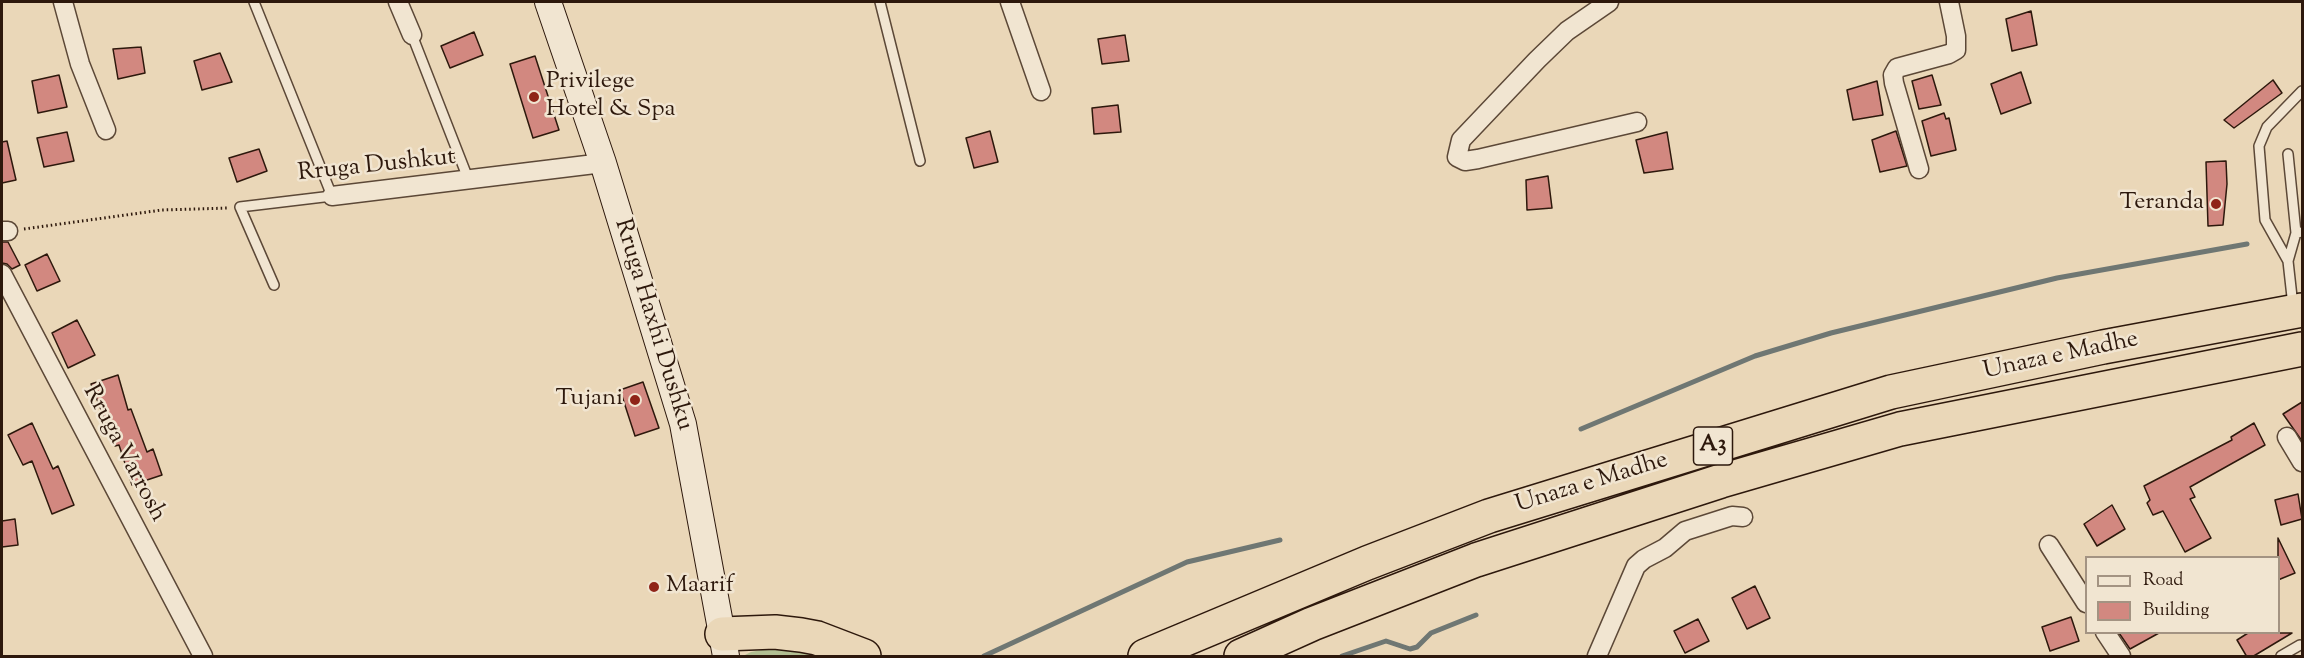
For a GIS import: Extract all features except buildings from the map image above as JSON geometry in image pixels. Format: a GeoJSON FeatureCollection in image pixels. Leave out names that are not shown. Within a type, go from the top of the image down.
{"type":"FeatureCollection","features":[{"type":"Feature","properties":{"kind":"highway","name":"Unaza e Madhe"},"geometry":{"type":"LineString","coordinates":[[1145,657],[1366,563],[1489,516],[1880,396],[2300,307]]}},
{"type":"Feature","properties":{"kind":"highway","name":"Unaza e Madhe"},"geometry":{"type":"LineString","coordinates":[[1241,657],[1312,624],[1476,560],[1721,481],[1900,429],[2302,349]]}},
{"type":"Feature","properties":{"kind":"highway"},"geometry":{"type":"LineString","coordinates":[[724,647],[775,632],[817,638],[864,657]]}},
{"type":"Feature","properties":{"kind":"highway"},"geometry":{"type":"LineString","coordinates":[[724,647],[790,641],[808,643],[849,657]]}},
{"type":"Feature","properties":{"kind":"street"},"geometry":{"type":"LineString","coordinates":[[63,2],[80,64],[106,130]]}},
{"type":"Feature","properties":{"kind":"street"},"geometry":{"type":"LineString","coordinates":[[398,2],[412,35]]}},
{"type":"Feature","properties":{"kind":"street","name":"Rruga Haxhi Dushku"},"geometry":{"type":"LineString","coordinates":[[548,2],[603,163],[683,424],[724,647]]}},
{"type":"Feature","properties":{"kind":"street"},"geometry":{"type":"LineString","coordinates":[[1010,2],[1041,92]]}},
{"type":"Feature","properties":{"kind":"street"},"geometry":{"type":"LineString","coordinates":[[1609,2],[1567,31],[1537,60],[1461,140],[1457,149],[1457,157],[1465,161],[1478,159],[1637,122]]}},
{"type":"Feature","properties":{"kind":"street"},"geometry":{"type":"LineString","coordinates":[[1919,169],[1893,75],[1897,69],[1956,50],[1956,36],[1949,2]]}},
{"type":"Feature","properties":{"kind":"street","name":"Rruga Dushkut"},"geometry":{"type":"LineString","coordinates":[[332,196],[603,163]]}},
{"type":"Feature","properties":{"kind":"street","name":"Rruga Varrosh"},"geometry":{"type":"LineString","coordinates":[[2,274],[203,657]]}},
{"type":"Feature","properties":{"kind":"street"},"geometry":{"type":"LineString","coordinates":[[2288,437],[2302,462]]}},
{"type":"Feature","properties":{"kind":"street"},"geometry":{"type":"LineString","coordinates":[[1597,657],[1636,566],[1665,548],[1685,531],[1732,516],[1743,516]]}},
{"type":"Feature","properties":{"kind":"street"},"geometry":{"type":"LineString","coordinates":[[2049,545],[2085,601]]}},
{"type":"Feature","properties":{"kind":"street"},"geometry":{"type":"LineString","coordinates":[[2106,634],[2121,657]]}},
{"type":"Feature","properties":{"kind":"lane"},"geometry":{"type":"LineString","coordinates":[[254,2],[332,196]]}},
{"type":"Feature","properties":{"kind":"lane"},"geometry":{"type":"LineString","coordinates":[[880,2],[920,161]]}},
{"type":"Feature","properties":{"kind":"lane"},"geometry":{"type":"LineString","coordinates":[[412,35],[469,181]]}},
{"type":"Feature","properties":{"kind":"lane"},"geometry":{"type":"LineString","coordinates":[[2300,307],[2288,261],[2265,220],[2259,146],[2267,127],[2302,91]]}},
{"type":"Feature","properties":{"kind":"lane"},"geometry":{"type":"LineString","coordinates":[[2288,154],[2299,233],[2288,261]]}},
{"type":"Feature","properties":{"kind":"lane","name":"Rruga Dushkut"},"geometry":{"type":"LineString","coordinates":[[240,207],[332,196]]}},
{"type":"Feature","properties":{"kind":"lane"},"geometry":{"type":"LineString","coordinates":[[240,207],[274,285]]}},
{"type":"Feature","properties":{"kind":"lane"},"geometry":{"type":"LineString","coordinates":[[2282,657],[2300,645]]}},
{"type":"Feature","properties":{"kind":"path"},"geometry":{"type":"LineString","coordinates":[[5,231],[162,210],[240,207]]}},
{"type":"Feature","properties":{"kind":"green space"},"geometry":{"type":"Polygon","coordinates":[[[782,646],[831,656],[743,656],[751,652],[782,646]]]}},
{"type":"Feature","properties":{"kind":"waterway"},"geometry":{"type":"LineString","coordinates":[[1581,429],[1755,356],[1831,333],[2057,278],[2247,244]]}},
{"type":"Feature","properties":{"kind":"waterway"},"geometry":{"type":"LineString","coordinates":[[984,656],[1187,562],[1280,540]]}},
{"type":"Feature","properties":{"kind":"waterway"},"geometry":{"type":"LineString","coordinates":[[1342,656],[1386,641],[1410,649],[1417,647],[1431,633],[1476,615]]}},
{"type":"Feature","properties":{"kind":"place","name":"Privilege Hotel & Spa"},"geometry":{"type":"Point","coordinates":[534,97]}},
{"type":"Feature","properties":{"kind":"place","name":"Teranda"},"geometry":{"type":"Point","coordinates":[2216,204]}},
{"type":"Feature","properties":{"kind":"place","name":"Tujani"},"geometry":{"type":"Point","coordinates":[635,400]}},
{"type":"Feature","properties":{"kind":"place","name":"Maarif"},"geometry":{"type":"Point","coordinates":[654,587]}}]}
